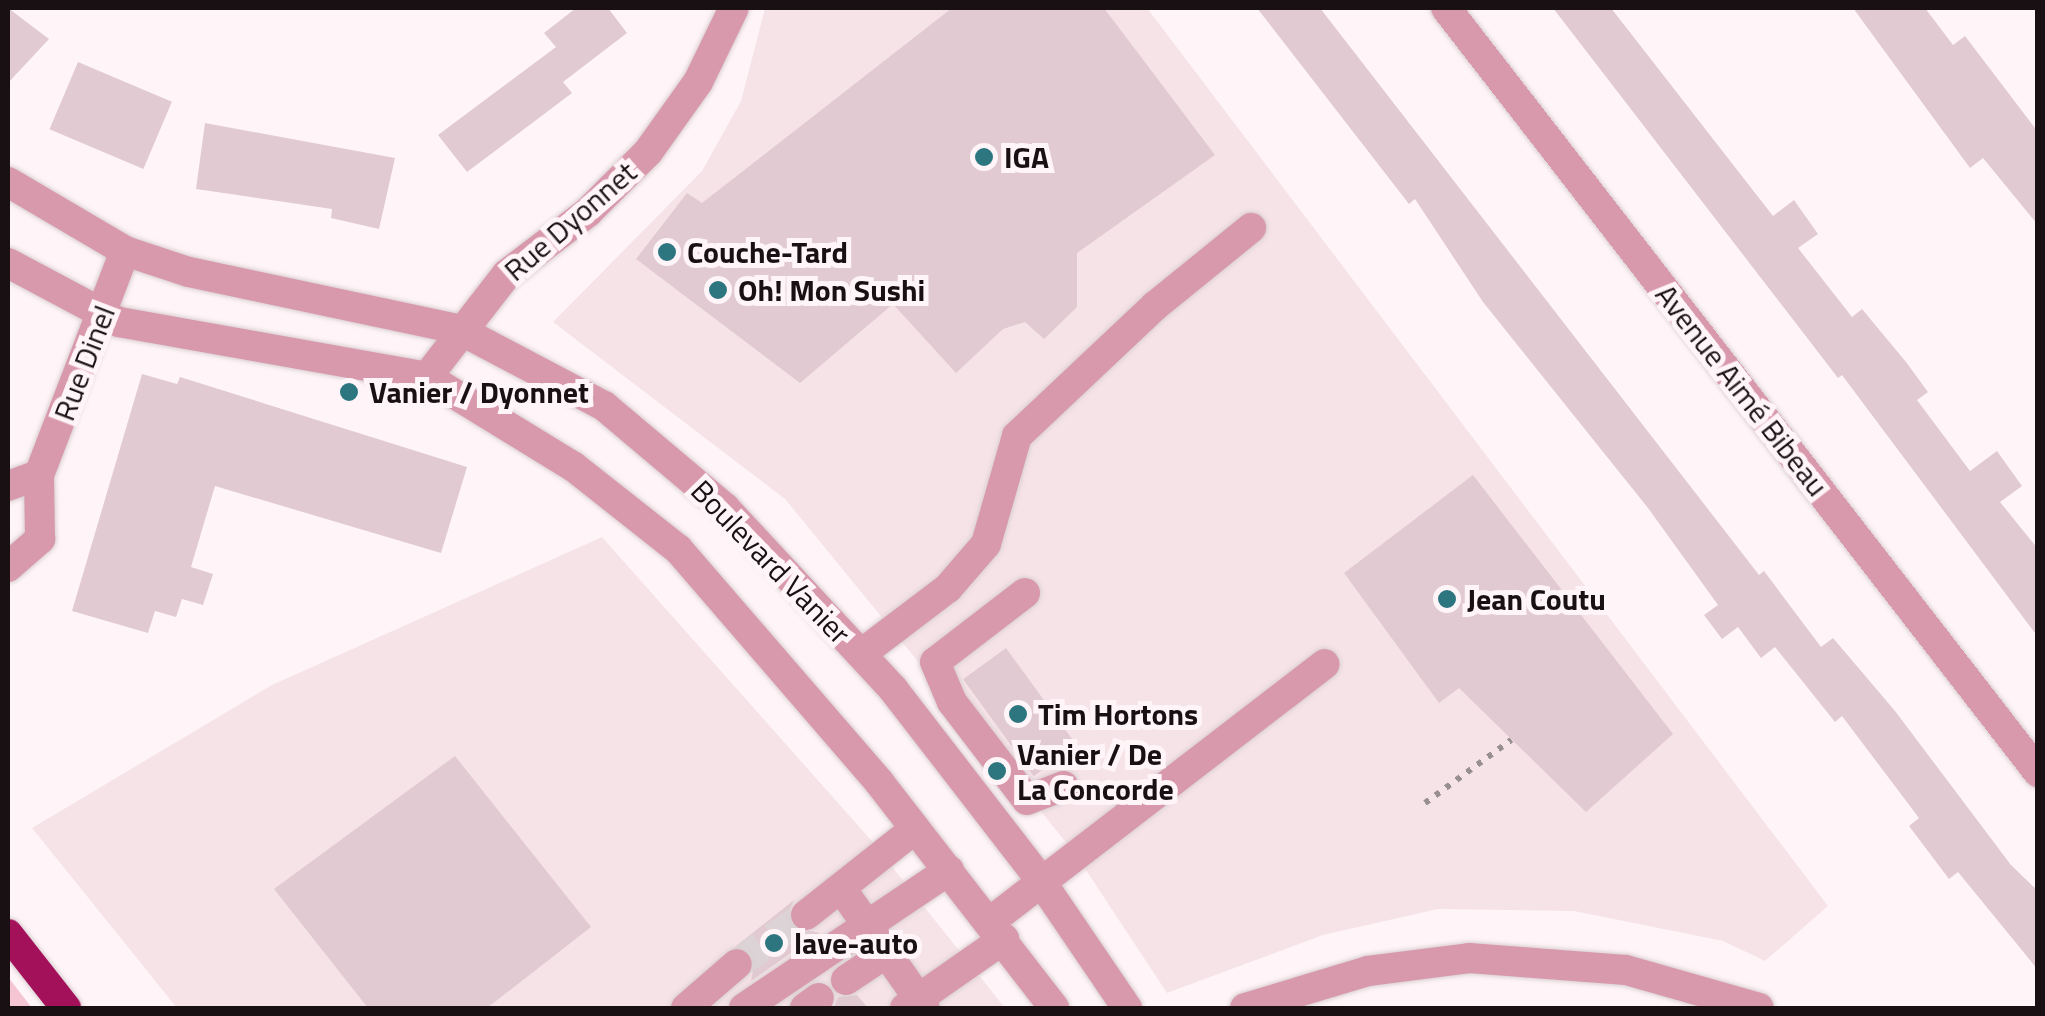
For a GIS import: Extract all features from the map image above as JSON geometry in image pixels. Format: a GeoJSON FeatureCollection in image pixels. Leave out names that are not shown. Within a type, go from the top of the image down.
{"type":"FeatureCollection","features":[{"type":"Feature","properties":{"kind":"highway"},"geometry":{"type":"LineString","coordinates":[[8,934],[66,1008]]}},
{"type":"Feature","properties":{"kind":"street","name":"Rue Dyonnet"},"geometry":{"type":"LineString","coordinates":[[427,377],[458,330],[507,274],[588,212],[648,152],[698,82],[734,8]]}},
{"type":"Feature","properties":{"kind":"street","name":"Avenue Aimé Bibeau"},"geometry":{"type":"LineString","coordinates":[[1446,8],[2038,772]]}},
{"type":"Feature","properties":{"kind":"street","name":"Boulevard Vanier"},"geometry":{"type":"LineString","coordinates":[[8,182],[125,251],[189,272],[458,330],[604,406],[726,508],[861,654],[1042,883],[1127,1008]]}},
{"type":"Feature","properties":{"kind":"street"},"geometry":{"type":"LineString","coordinates":[[861,654],[948,588],[986,544],[1017,436],[1156,306],[1251,228]]}},
{"type":"Feature","properties":{"kind":"street","name":"Rue Dinel"},"geometry":{"type":"LineString","coordinates":[[8,567],[40,539],[40,475],[104,316],[125,251]]}},
{"type":"Feature","properties":{"kind":"street","name":"Boulevard Vanier"},"geometry":{"type":"LineString","coordinates":[[8,263],[104,316],[427,377],[574,466],[678,550],[916,829],[1054,1008]]}},
{"type":"Feature","properties":{"kind":"street"},"geometry":{"type":"LineString","coordinates":[[8,486],[40,475]]}},
{"type":"Feature","properties":{"kind":"street"},"geometry":{"type":"LineString","coordinates":[[1024,593],[936,662],[952,702],[1028,800],[1064,786]]}},
{"type":"Feature","properties":{"kind":"street"},"geometry":{"type":"LineString","coordinates":[[841,888],[888,952],[916,1005],[1042,883],[1325,664]]}},
{"type":"Feature","properties":{"kind":"street"},"geometry":{"type":"LineString","coordinates":[[806,915],[916,829]]}},
{"type":"Feature","properties":{"kind":"street"},"geometry":{"type":"LineString","coordinates":[[744,1008],[781,999],[869,926],[949,870]]}},
{"type":"Feature","properties":{"kind":"street"},"geometry":{"type":"LineString","coordinates":[[846,980],[888,952]]}},
{"type":"Feature","properties":{"kind":"street"},"geometry":{"type":"LineString","coordinates":[[1245,1008],[1382,968],[1508,958],[1626,970],[1760,1008]]}},
{"type":"Feature","properties":{"kind":"street"},"geometry":{"type":"LineString","coordinates":[[686,1008],[737,964]]}},
{"type":"Feature","properties":{"kind":"path"},"geometry":{"type":"LineString","coordinates":[[1425,803],[1512,740]]}},
{"type":"Feature","properties":{"kind":"shaded area"},"geometry":{"type":"Polygon","coordinates":[[[765,8],[1147,8],[1828,906],[1765,961],[1723,941],[1574,911],[1438,909],[1323,935],[1167,993],[1074,852],[785,499],[553,322],[702,171],[741,101],[765,8]]]}},
{"type":"Feature","properties":{"kind":"shaded area"},"geometry":{"type":"Polygon","coordinates":[[[602,537],[870,839],[1005,1008],[177,1008],[32,828],[272,685],[602,537]]]}},
{"type":"Feature","properties":{"kind":"shaded area"},"geometry":{"type":"Polygon","coordinates":[[[8,977],[32,1008],[8,1008],[8,977]]]}},
{"type":"Feature","properties":{"kind":"building"},"geometry":{"type":"Polygon","coordinates":[[[8,8],[49,39],[8,83],[8,8]]]}},
{"type":"Feature","properties":{"kind":"building"},"geometry":{"type":"Polygon","coordinates":[[[576,8],[608,8],[627,33],[563,82],[572,93],[467,172],[438,135],[556,47],[544,33],[576,8]]]}},
{"type":"Feature","properties":{"kind":"building"},"geometry":{"type":"Polygon","coordinates":[[[952,8],[1104,8],[1215,155],[1077,253],[1077,307],[1044,339],[1025,322],[1003,329],[956,373],[893,304],[800,383],[636,259],[687,193],[702,203],[952,8]]]}},
{"type":"Feature","properties":{"kind":"building"},"geometry":{"type":"Polygon","coordinates":[[[1257,8],[1320,8],[1759,575],[1764,571],[1821,647],[1833,638],[1895,711],[2011,865],[2038,891],[2038,970],[1958,872],[1949,879],[1909,826],[1919,818],[1842,716],[1835,722],[1775,647],[1761,658],[1738,627],[1722,639],[1704,615],[1718,605],[1648,508],[1483,302],[1415,199],[1409,204],[1257,8]]]}},
{"type":"Feature","properties":{"kind":"building"},"geometry":{"type":"Polygon","coordinates":[[[1553,8],[1611,8],[1773,216],[1794,200],[1818,234],[1798,248],[1852,317],[1862,309],[1906,362],[1928,392],[1917,400],[1970,471],[1997,451],[2022,486],[2000,502],[2038,549],[2038,637],[1842,375],[1838,378],[1553,8]]]}},
{"type":"Feature","properties":{"kind":"building"},"geometry":{"type":"Polygon","coordinates":[[[1853,8],[1925,8],[1953,45],[1965,36],[2038,132],[2038,225],[1983,158],[1970,168],[1853,8]]]}},
{"type":"Feature","properties":{"kind":"building"},"geometry":{"type":"Polygon","coordinates":[[[78,62],[172,102],[143,169],[49,129],[78,62]]]}},
{"type":"Feature","properties":{"kind":"building"},"geometry":{"type":"Polygon","coordinates":[[[205,123],[395,158],[379,229],[331,218],[332,209],[196,189],[205,123]]]}},
{"type":"Feature","properties":{"kind":"building"},"geometry":{"type":"Polygon","coordinates":[[[142,374],[177,384],[180,377],[467,467],[441,553],[215,486],[191,567],[213,574],[203,605],[182,599],[176,617],[155,611],[148,633],[72,611],[142,374]]]}},
{"type":"Feature","properties":{"kind":"building"},"geometry":{"type":"Polygon","coordinates":[[[1473,475],[1673,734],[1586,812],[1459,688],[1439,703],[1344,573],[1473,475]]]}},
{"type":"Feature","properties":{"kind":"building","name":"Tim Hortons"},"geometry":{"type":"Polygon","coordinates":[[[1006,648],[1077,745],[1034,776],[963,679],[1006,648]]]}},
{"type":"Feature","properties":{"kind":"building"},"geometry":{"type":"Polygon","coordinates":[[[455,756],[591,927],[487,1008],[368,1008],[274,889],[455,756]]]}},
{"type":"Feature","properties":{"kind":"building","name":"lave-auto"},"geometry":{"type":"Polygon","coordinates":[[[794,900],[787,917],[792,927],[820,933],[751,981],[755,960],[736,946],[794,900]]]}},
{"type":"Feature","properties":{"kind":"building"},"geometry":{"type":"Polygon","coordinates":[[[857,995],[868,1008],[834,1008],[838,997],[857,995]]]}},
{"type":"Feature","properties":{"kind":"tunnel"},"geometry":{"type":"LineString","coordinates":[[737,964],[806,915]]}},
{"type":"Feature","properties":{"kind":"place","name":"IGA"},"geometry":{"type":"Point","coordinates":[984,157]}},
{"type":"Feature","properties":{"kind":"place","name":"Couche-Tard"},"geometry":{"type":"Point","coordinates":[667,252]}},
{"type":"Feature","properties":{"kind":"place","name":"Oh! Mon Sushi"},"geometry":{"type":"Point","coordinates":[718,290]}},
{"type":"Feature","properties":{"kind":"place","name":"Vanier / Dyonnet"},"geometry":{"type":"Point","coordinates":[349,392]}},
{"type":"Feature","properties":{"kind":"place","name":"Jean Coutu"},"geometry":{"type":"Point","coordinates":[1447,599]}},
{"type":"Feature","properties":{"kind":"place","name":"Tim Hortons"},"geometry":{"type":"Point","coordinates":[1018,714]}},
{"type":"Feature","properties":{"kind":"place","name":"Vanier / De La Concorde"},"geometry":{"type":"Point","coordinates":[997,771]}},
{"type":"Feature","properties":{"kind":"place","name":"lave-auto"},"geometry":{"type":"Point","coordinates":[774,943]}}]}
